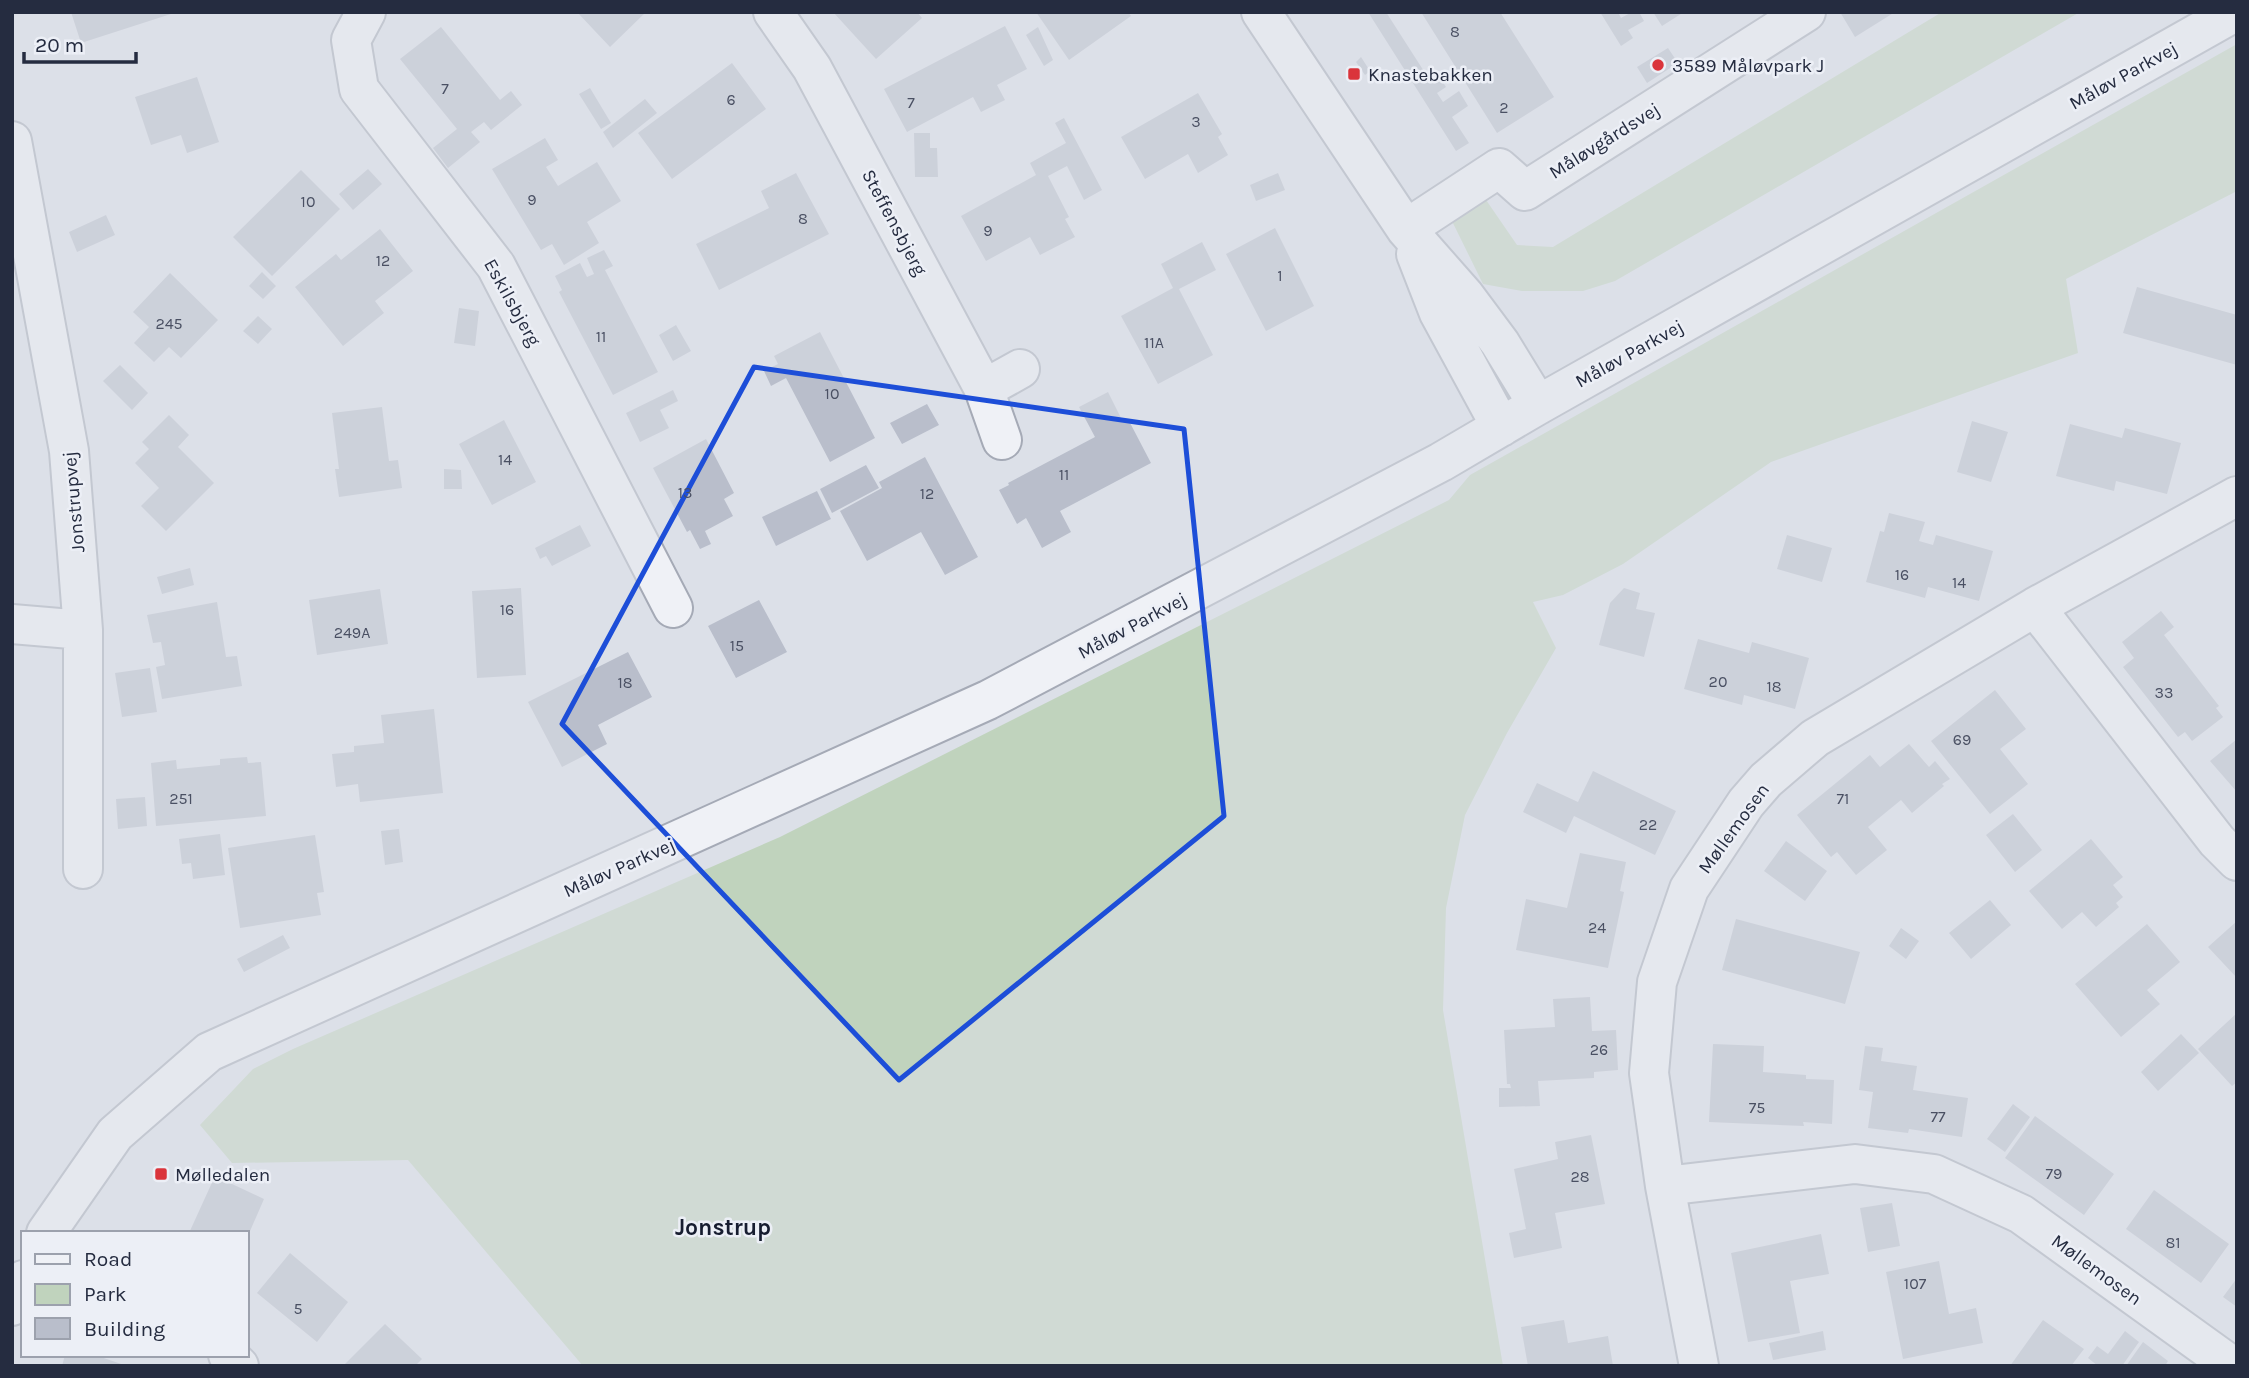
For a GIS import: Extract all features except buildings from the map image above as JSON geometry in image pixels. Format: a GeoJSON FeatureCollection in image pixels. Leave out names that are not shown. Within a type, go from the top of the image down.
{"type":"FeatureCollection","features":[{"type":"Feature","properties":{"kind":"street","name":"Eskilsbjerg"},"geometry":{"type":"LineString","coordinates":[[366,12],[351,40],[359,89],[496,266],[673,608]]}},
{"type":"Feature","properties":{"kind":"street","name":"Steffensbjerg"},"geometry":{"type":"LineString","coordinates":[[773,12],[813,68],[984,389],[1002,440]]}},
{"type":"Feature","properties":{"kind":"street"},"geometry":{"type":"LineString","coordinates":[[1261,12],[1406,229],[1465,296],[1500,343],[1538,405]]}},
{"type":"Feature","properties":{"kind":"street","name":"Måløvgårdsvej"},"geometry":{"type":"LineString","coordinates":[[1406,229],[1499,168],[1525,191],[1806,12]]}},
{"type":"Feature","properties":{"kind":"street","name":"Måløv Parkvej"},"geometry":{"type":"LineString","coordinates":[[47,1231],[115,1134],[209,1052],[988,700],[1441,462],[2235,12]]}},
{"type":"Feature","properties":{"kind":"street","name":"Jonstrupvej"},"geometry":{"type":"LineString","coordinates":[[12,141],[69,451],[83,630],[83,869]]}},
{"type":"Feature","properties":{"kind":"street"},"geometry":{"type":"LineString","coordinates":[[1406,229],[1439,313],[1501,427]]}},
{"type":"Feature","properties":{"kind":"street"},"geometry":{"type":"LineString","coordinates":[[984,389],[1020,369]]}},
{"type":"Feature","properties":{"kind":"street","name":"Møllemosen"},"geometry":{"type":"LineString","coordinates":[[1699,1366],[1665,1186],[1649,1073],[1657,982],[1689,889],[1746,803],[1766,780],[1815,738],[2035,607],[2237,496]]}},
{"type":"Feature","properties":{"kind":"street"},"geometry":{"type":"LineString","coordinates":[[2035,607],[2217,841],[2237,861]]}},
{"type":"Feature","properties":{"kind":"street"},"geometry":{"type":"LineString","coordinates":[[12,624],[83,630]]}},
{"type":"Feature","properties":{"kind":"street","name":"Møllemosen"},"geometry":{"type":"LineString","coordinates":[[1665,1186],[1855,1164],[1934,1174],[2021,1214],[2232,1366]]}},
{"type":"Feature","properties":{"kind":"street"},"geometry":{"type":"LineString","coordinates":[[12,1306],[21,1285]]}},
{"type":"Feature","properties":{"kind":"highlighted area"},"geometry":{"type":"Polygon","coordinates":[[[754,367],[1184,429],[1224,816],[899,1080],[562,724],[754,367]]]}},
{"type":"Feature","properties":{"kind":"green space"},"geometry":{"type":"Polygon","coordinates":[[[1942,12],[2080,12],[1615,281],[1583,291],[1522,291],[1483,284],[1449,215],[1484,197],[1517,245],[1553,247],[1942,12]]]}},
{"type":"Feature","properties":{"kind":"green space"},"geometry":{"type":"Polygon","coordinates":[[[2237,44],[2237,191],[2066,279],[2078,353],[1771,462],[1623,564],[1563,595],[1533,602],[1556,648],[1507,733],[1465,815],[1446,908],[1443,1010],[1503,1366],[583,1366],[408,1160],[232,1163],[200,1125],[253,1069],[293,1049],[780,837],[1449,500],[1470,475],[2237,44]]]}},
{"type":"Feature","properties":{"kind":"place","name":"3589 Måløvpark J"},"geometry":{"type":"Point","coordinates":[1658,65]}},
{"type":"Feature","properties":{"kind":"place","name":"Knastebakken"},"geometry":{"type":"Point","coordinates":[1354,74]}},
{"type":"Feature","properties":{"kind":"place","name":"Mølledalen"},"geometry":{"type":"Point","coordinates":[161,1174]}},
{"type":"Feature","properties":{"kind":"district","name":"Jonstrup"},"geometry":{"type":"Point","coordinates":[723,1227]}}]}
